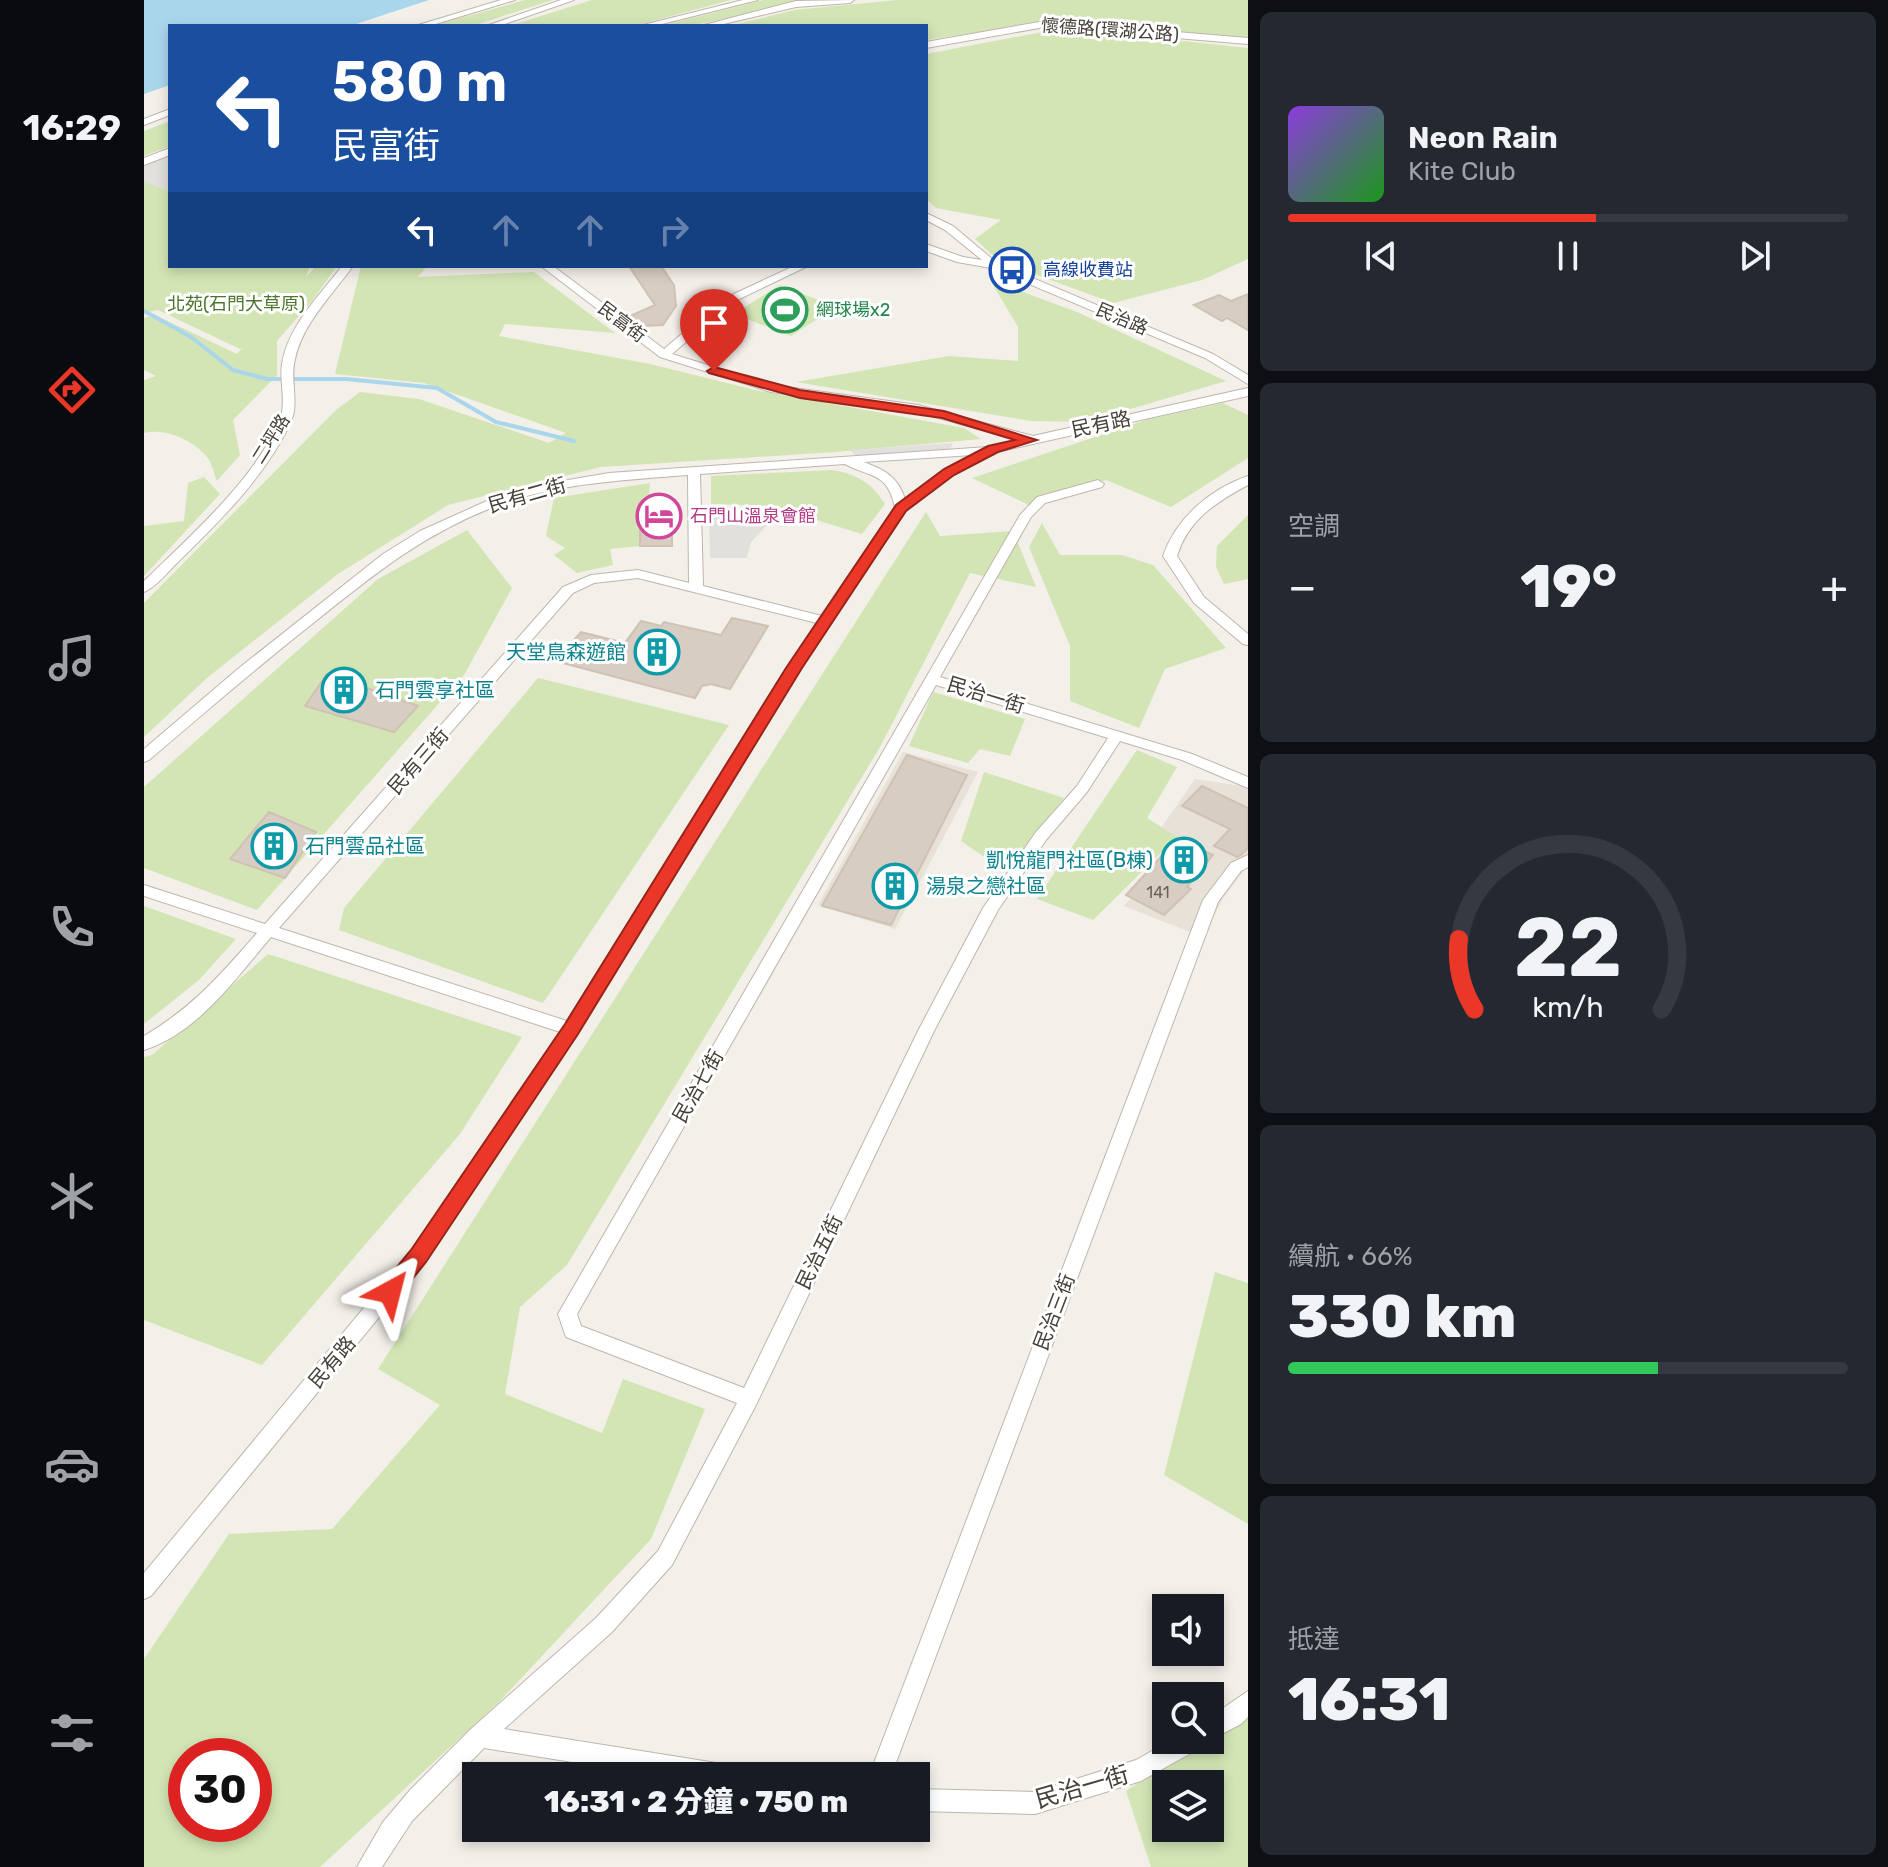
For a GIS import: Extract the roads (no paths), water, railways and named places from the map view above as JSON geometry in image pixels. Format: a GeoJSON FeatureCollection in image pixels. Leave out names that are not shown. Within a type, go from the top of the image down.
{"type":"FeatureCollection","features":[{"type":"Feature","properties":{"kind":"street"},"geometry":{"type":"LineString","coordinates":[[426,24],[511,0]]}},
{"type":"Feature","properties":{"kind":"street"},"geometry":{"type":"LineString","coordinates":[[496,24],[570,0]]}},
{"type":"Feature","properties":{"kind":"street"},"geometry":{"type":"LineString","coordinates":[[652,24],[754,0]]}},
{"type":"Feature","properties":{"kind":"street"},"geometry":{"type":"LineString","coordinates":[[712,24],[786,6],[850,0]]}},
{"type":"Feature","properties":{"kind":"street","name":"懷德路(環湖公路)"},"geometry":{"type":"LineString","coordinates":[[928,45],[1026,26],[1054,24],[1248,41]]}},
{"type":"Feature","properties":{"kind":"street"},"geometry":{"type":"LineString","coordinates":[[144,122],[168,113]]}},
{"type":"Feature","properties":{"kind":"street"},"geometry":{"type":"LineString","coordinates":[[144,162],[168,152]]}},
{"type":"Feature","properties":{"kind":"street"},"geometry":{"type":"LineString","coordinates":[[928,219],[993,265]]}},
{"type":"Feature","properties":{"kind":"street"},"geometry":{"type":"LineString","coordinates":[[928,248],[961,260],[993,265]]}},
{"type":"Feature","properties":{"kind":"street","name":"民治路"},"geometry":{"type":"LineString","coordinates":[[993,265],[1209,356],[1248,380]]}},
{"type":"Feature","properties":{"kind":"street","name":"二坪路"},"geometry":{"type":"LineString","coordinates":[[144,588],[211,520],[283,427],[291,403],[288,361],[296,338],[307,318],[346,268]]}},
{"type":"Feature","properties":{"kind":"street","name":"民富街"},"geometry":{"type":"LineString","coordinates":[[549,268],[664,355],[771,388],[918,409],[1030,440]]}},
{"type":"Feature","properties":{"kind":"street"},"geometry":{"type":"LineString","coordinates":[[664,355],[727,301],[799,268]]}},
{"type":"Feature","properties":{"kind":"street","name":"民有路"},"geometry":{"type":"LineString","coordinates":[[144,1589],[418,1256],[571,1029],[824,621],[901,508],[949,472],[993,449],[1248,392]]}},
{"type":"Feature","properties":{"kind":"street","name":"民有二街"},"geometry":{"type":"LineString","coordinates":[[144,757],[244,671],[388,557],[425,534],[479,509],[545,488],[588,479],[993,449]]}},
{"type":"Feature","properties":{"kind":"street"},"geometry":{"type":"LineString","coordinates":[[844,462],[868,468],[888,478],[899,489],[901,508]]}},
{"type":"Feature","properties":{"kind":"street"},"geometry":{"type":"LineString","coordinates":[[694,470],[696,587]]}},
{"type":"Feature","properties":{"kind":"street"},"geometry":{"type":"LineString","coordinates":[[1248,480],[1214,498],[1192,515],[1174,538],[1170,556],[1199,600],[1248,641]]}},
{"type":"Feature","properties":{"kind":"street","name":"民治一街"},"geometry":{"type":"LineString","coordinates":[[1098,484],[1041,500],[1026,515],[932,679],[1187,757],[1248,783]]}},
{"type":"Feature","properties":{"kind":"street","name":"民有三街"},"geometry":{"type":"LineString","coordinates":[[144,1044],[178,1024],[207,1000],[568,590],[591,579],[638,574],[824,621]]}},
{"type":"Feature","properties":{"kind":"street","name":"民治七街"},"geometry":{"type":"LineString","coordinates":[[749,1399],[573,1331],[567,1314],[932,679]]}},
{"type":"Feature","properties":{"kind":"street","name":"民治五街"},"geometry":{"type":"LineString","coordinates":[[480,1736],[604,1625],[665,1558],[749,1399],[927,1029],[991,908],[1041,836],[1082,789],[1117,735]]}},
{"type":"Feature","properties":{"kind":"street","name":"民治三街"},"geometry":{"type":"LineString","coordinates":[[885,1762],[1211,900],[1236,867],[1248,860]]}},
{"type":"Feature","properties":{"kind":"street"},"geometry":{"type":"LineString","coordinates":[[144,890],[571,1029]]}},
{"type":"Feature","properties":{"kind":"street"},"geometry":{"type":"LineString","coordinates":[[1224,1721],[1248,1702]]}},
{"type":"Feature","properties":{"kind":"street"},"geometry":{"type":"LineString","coordinates":[[369,1867],[377,1850],[403,1814],[480,1736],[642,1762]]}},
{"type":"Feature","properties":{"kind":"street","name":"民治一街"},"geometry":{"type":"LineString","coordinates":[[930,1800],[1035,1803],[1141,1770],[1168,1754]]}},
{"type":"Feature","properties":{"kind":"water"},"geometry":{"type":"Polygon","coordinates":[[[144,0],[429,0],[356,24],[168,24],[168,86],[144,94],[144,0]]]}},
{"type":"Feature","properties":{"kind":"waterway"},"geometry":{"type":"LineString","coordinates":[[144,311],[191,337],[233,370],[267,379],[346,379],[437,388],[496,422],[574,441]]}},
{"type":"Feature","properties":{"kind":"place","name":"高線收費站"},"geometry":{"type":"Point","coordinates":[1012,270]}},
{"type":"Feature","properties":{"kind":"place","name":"網球場x2"},"geometry":{"type":"Point","coordinates":[785,310]}},
{"type":"Feature","properties":{"kind":"place","name":"石門山溫泉會館"},"geometry":{"type":"Point","coordinates":[659,516]}},
{"type":"Feature","properties":{"kind":"place","name":"天堂鳥森遊館"},"geometry":{"type":"Point","coordinates":[657,652]}},
{"type":"Feature","properties":{"kind":"place","name":"石門雲享社區"},"geometry":{"type":"Point","coordinates":[344,690]}},
{"type":"Feature","properties":{"kind":"place","name":"石門雲品社區"},"geometry":{"type":"Point","coordinates":[274,846]}},
{"type":"Feature","properties":{"kind":"place","name":"凱悅龍門社區(B棟)"},"geometry":{"type":"Point","coordinates":[1184,860]}},
{"type":"Feature","properties":{"kind":"place","name":"湯泉之戀社區"},"geometry":{"type":"Point","coordinates":[895,886]}},
{"type":"Feature","properties":{"kind":"park label","name":"北苑(石門大草原)"},"geometry":{"type":"Point","coordinates":[236,304]}}]}
